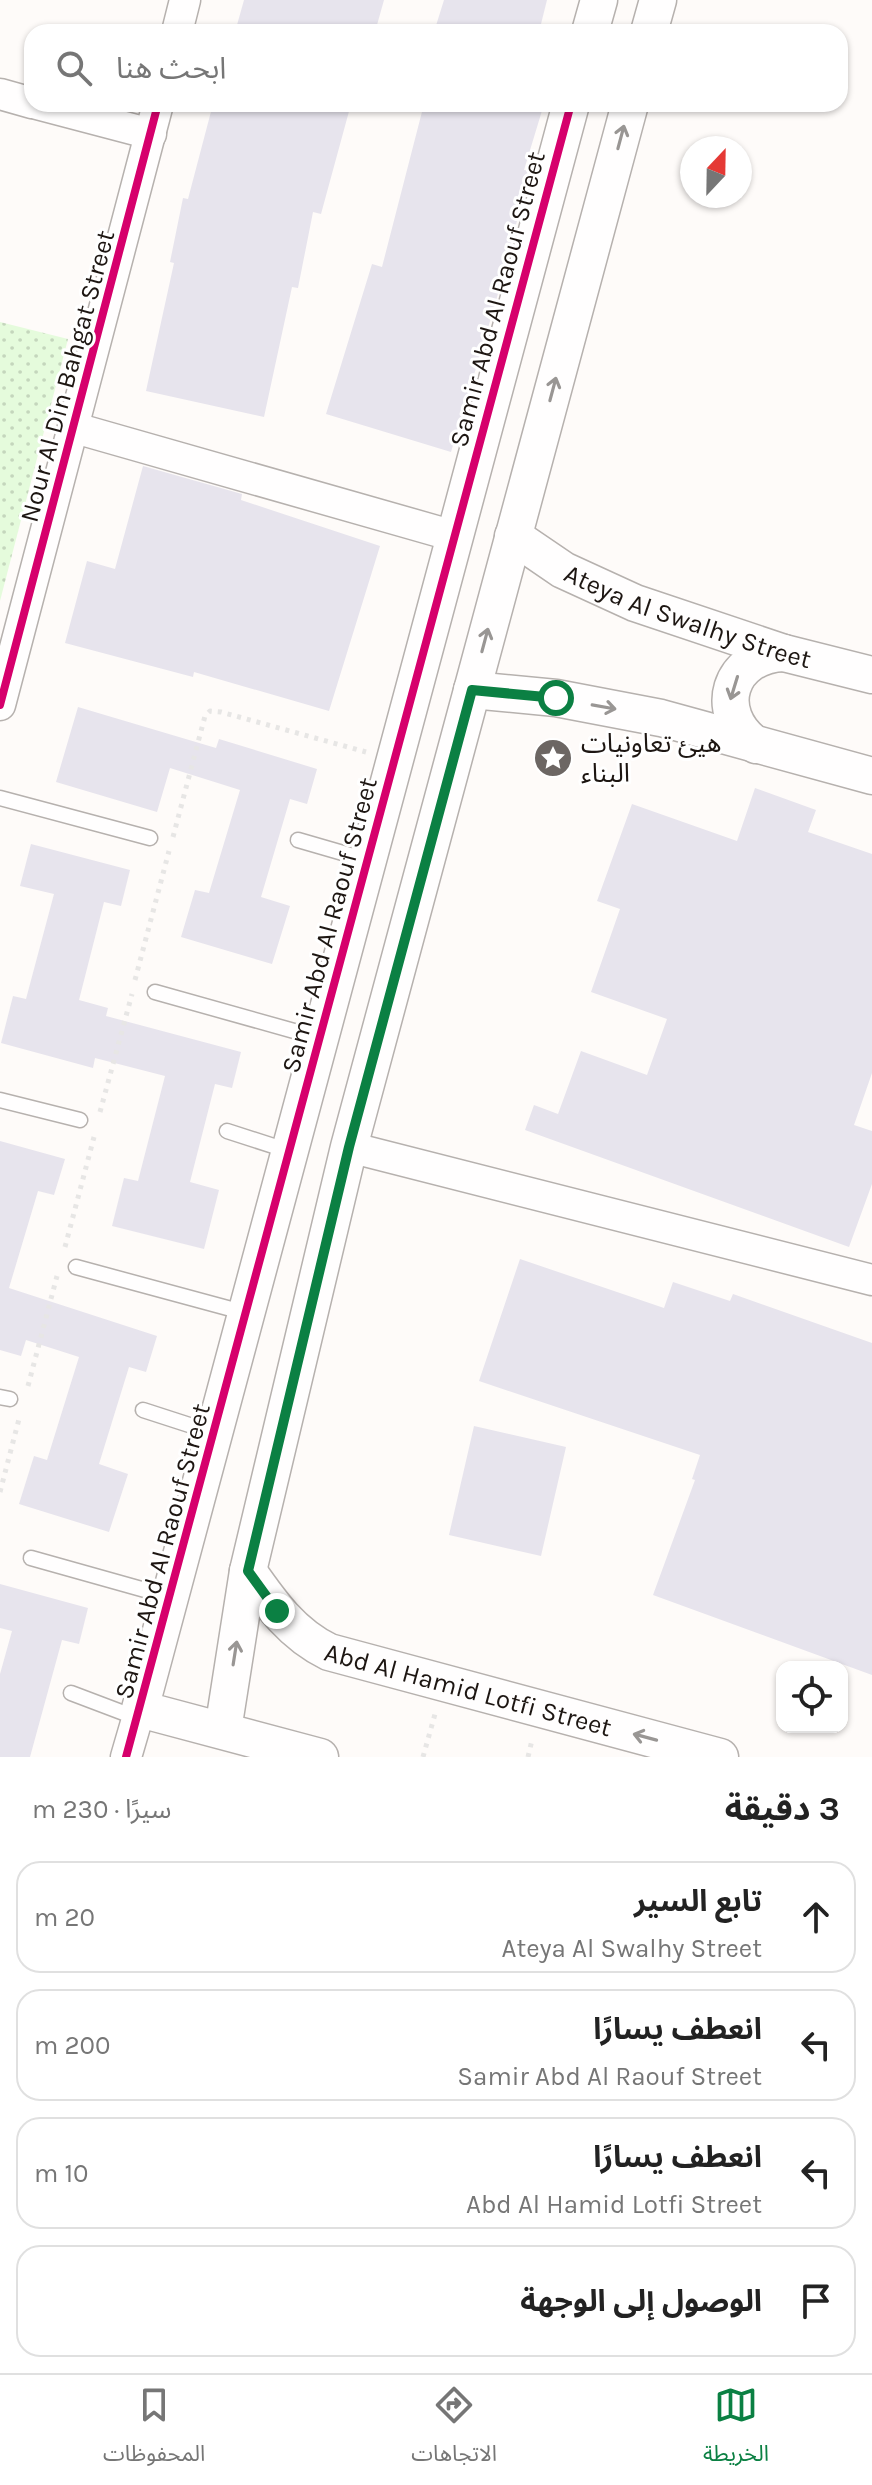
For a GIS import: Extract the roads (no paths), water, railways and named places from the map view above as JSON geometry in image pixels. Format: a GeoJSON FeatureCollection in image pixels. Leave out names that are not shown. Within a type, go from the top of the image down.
{"type":"FeatureCollection","features":[{"type":"Feature","properties":{"kind":"street"},"geometry":{"type":"LineString","coordinates":[[179,24],[185,0]]}},
{"type":"Feature","properties":{"kind":"street"},"geometry":{"type":"LineString","coordinates":[[592,24],[599,0]]}},
{"type":"Feature","properties":{"kind":"street"},"geometry":{"type":"LineString","coordinates":[[651,24],[658,0]]}},
{"type":"Feature","properties":{"kind":"street"},"geometry":{"type":"LineString","coordinates":[[0,94],[24,100]]}},
{"type":"Feature","properties":{"kind":"street"},"geometry":{"type":"LineString","coordinates":[[68,112],[151,134]]}},
{"type":"Feature","properties":{"kind":"street","name":"Nour Al Din Bahgat Street"},"geometry":{"type":"LineString","coordinates":[[0,705],[156,112]]}},
{"type":"Feature","properties":{"kind":"street","name":"Samir Abd Al Raouf Street"},"geometry":{"type":"LineString","coordinates":[[126,1757],[569,112]]}},
{"type":"Feature","properties":{"kind":"street"},"geometry":{"type":"LineString","coordinates":[[223,1730],[248,1571],[349,1147],[628,112]]}},
{"type":"Feature","properties":{"kind":"street"},"geometry":{"type":"LineString","coordinates":[[75,428],[454,536]]}},
{"type":"Feature","properties":{"kind":"street","name":"Ateya Al Swalhy Street"},"geometry":{"type":"LineString","coordinates":[[513,536],[563,570],[635,603],[784,653],[872,675]]}},
{"type":"Feature","properties":{"kind":"street"},"geometry":{"type":"LineString","coordinates":[[756,745],[735,724],[730,710],[730,694],[743,668],[755,658],[784,653]]}},
{"type":"Feature","properties":{"kind":"street"},"geometry":{"type":"LineString","coordinates":[[472,690],[556,698],[661,718],[872,776]]}},
{"type":"Feature","properties":{"kind":"street"},"geometry":{"type":"LineString","coordinates":[[349,1147],[872,1280]]}},
{"type":"Feature","properties":{"kind":"street","name":"Abd Al Hamid Lotfi Street"},"geometry":{"type":"LineString","coordinates":[[248,1571],[277,1611],[310,1643],[329,1652],[720,1757]]}},
{"type":"Feature","properties":{"kind":"street"},"geometry":{"type":"LineString","coordinates":[[139,1713],[223,1730],[320,1757]]}},
{"type":"Feature","properties":{"kind":"lane"},"geometry":{"type":"LineString","coordinates":[[0,798],[150,838]]}},
{"type":"Feature","properties":{"kind":"lane"},"geometry":{"type":"LineString","coordinates":[[298,840],[367,861]]}},
{"type":"Feature","properties":{"kind":"lane"},"geometry":{"type":"LineString","coordinates":[[155,992],[320,1039]]}},
{"type":"Feature","properties":{"kind":"lane"},"geometry":{"type":"LineString","coordinates":[[0,1100],[80,1120]]}},
{"type":"Feature","properties":{"kind":"lane"},"geometry":{"type":"LineString","coordinates":[[227,1131],[290,1151]]}},
{"type":"Feature","properties":{"kind":"lane"},"geometry":{"type":"LineString","coordinates":[[76,1267],[246,1313]]}},
{"type":"Feature","properties":{"kind":"lane"},"geometry":{"type":"LineString","coordinates":[[143,1410],[214,1434]]}},
{"type":"Feature","properties":{"kind":"lane"},"geometry":{"type":"LineString","coordinates":[[31,1558],[171,1597]]}},
{"type":"Feature","properties":{"kind":"lane"},"geometry":{"type":"LineString","coordinates":[[71,1693],[139,1713]]}},
{"type":"Feature","properties":{"kind":"place","name":"هيئ تعاونيات البناء"},"geometry":{"type":"Point","coordinates":[553,758]}}]}
